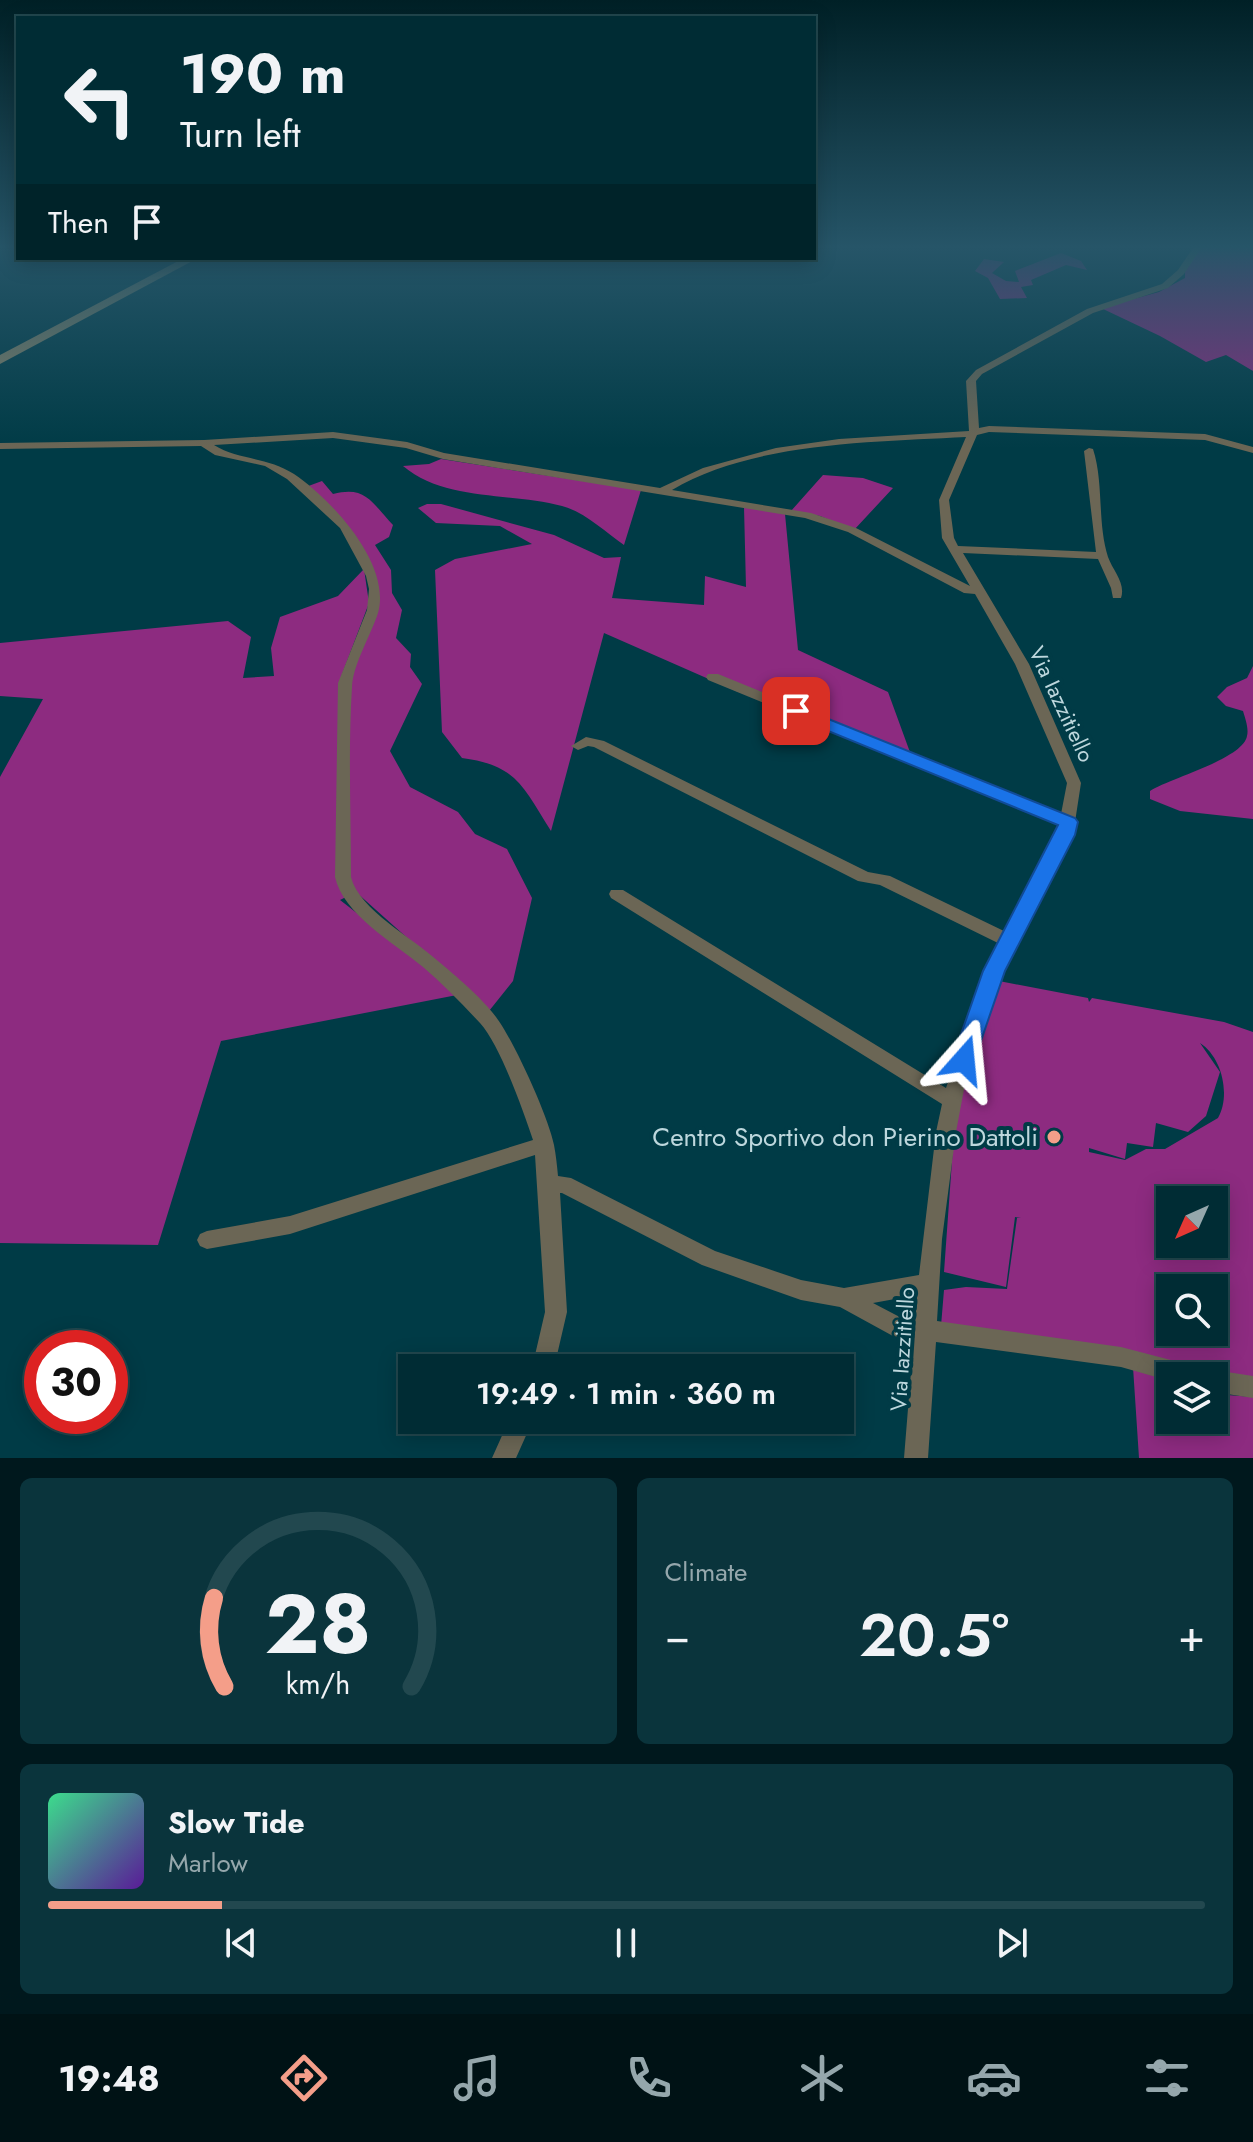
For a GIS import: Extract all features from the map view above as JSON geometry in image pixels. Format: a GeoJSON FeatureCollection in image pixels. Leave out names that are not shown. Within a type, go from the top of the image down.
{"type":"FeatureCollection","features":[{"type":"Feature","properties":{"kind":"main road"},"geometry":{"type":"LineString","coordinates":[[0,360],[88,313]]}},
{"type":"Feature","properties":{"kind":"street","name":"Via Iazzitiello"},"geometry":{"type":"LineString","coordinates":[[916,1458],[932,1239],[952,1101],[973,1029],[1009,941],[1050,865],[1068,822],[1074,783],[1022,664],[954,549],[945,525],[944,500],[974,431],[971,381],[979,372],[1086,313]]}},
{"type":"Feature","properties":{"kind":"street"},"geometry":{"type":"LineString","coordinates":[[663,491],[672,484],[736,460],[813,443],[968,434],[974,431],[1021,429],[1194,436],[1253,450]]}},
{"type":"Feature","properties":{"kind":"street"},"geometry":{"type":"LineString","coordinates":[[0,446],[203,443],[348,436],[407,445],[443,456],[822,518],[852,530],[968,590],[977,591]]}},
{"type":"Feature","properties":{"kind":"street"},"geometry":{"type":"LineString","coordinates":[[203,443],[204,447],[219,453],[268,464],[291,477],[349,531],[372,576],[375,589],[373,610],[345,683],[343,877],[346,890],[373,918],[458,987],[489,1021],[515,1071],[544,1144],[549,1185],[556,1312],[546,1354]]}},
{"type":"Feature","properties":{"kind":"street"},"geometry":{"type":"LineString","coordinates":[[1089,451],[1102,556],[1117,595]]}},
{"type":"Feature","properties":{"kind":"street"},"geometry":{"type":"LineString","coordinates":[[954,549],[1102,556]]}},
{"type":"Feature","properties":{"kind":"street"},"geometry":{"type":"LineString","coordinates":[[713,677],[1068,822]]}},
{"type":"Feature","properties":{"kind":"street"},"geometry":{"type":"LineString","coordinates":[[578,746],[586,741],[599,744],[864,877],[884,880],[1009,941]]}},
{"type":"Feature","properties":{"kind":"street"},"geometry":{"type":"LineString","coordinates":[[617,894],[952,1101]]}},
{"type":"Feature","properties":{"kind":"street"},"geometry":{"type":"LineString","coordinates":[[207,1240],[290,1225],[544,1144]]}},
{"type":"Feature","properties":{"kind":"street"},"geometry":{"type":"LineString","coordinates":[[549,1185],[564,1184],[709,1258],[801,1290],[844,1298],[925,1335],[1121,1357],[1156,1367]]}},
{"type":"Feature","properties":{"kind":"street"},"geometry":{"type":"LineString","coordinates":[[844,1298],[929,1283]]}},
{"type":"Feature","properties":{"kind":"street"},"geometry":{"type":"LineString","coordinates":[[1228,1383],[1253,1387]]}},
{"type":"Feature","properties":{"kind":"street"},"geometry":{"type":"LineString","coordinates":[[504,1458],[515,1434]]}},
{"type":"Feature","properties":{"kind":"shaded area"},"geometry":{"type":"Polygon","coordinates":[[[1112,313],[1253,313],[1253,371],[1226,355],[1206,362],[1112,313]]]}},
{"type":"Feature","properties":{"kind":"shaded area"},"geometry":{"type":"Polygon","coordinates":[[[441,459],[641,490],[624,545],[587,518],[562,506],[459,491],[420,477],[403,466],[429,464],[441,459]]]}},
{"type":"Feature","properties":{"kind":"shaded area"},"geometry":{"type":"Polygon","coordinates":[[[823,475],[863,478],[893,488],[854,530],[820,516],[791,511],[823,475]]]}},
{"type":"Feature","properties":{"kind":"shaded area"},"geometry":{"type":"Polygon","coordinates":[[[322,481],[333,494],[353,492],[368,498],[393,525],[389,537],[375,545],[391,570],[392,593],[402,610],[396,638],[411,654],[410,667],[422,684],[390,751],[410,787],[458,812],[475,834],[507,849],[532,898],[513,981],[489,1011],[347,884],[346,897],[340,900],[438,976],[457,995],[221,1041],[158,1245],[0,1243],[0,777],[43,699],[0,696],[0,643],[228,621],[251,637],[243,678],[274,676],[271,648],[280,617],[338,596],[364,569],[369,603],[341,677],[348,682],[377,588],[350,529],[303,488],[322,481]]]}},
{"type":"Feature","properties":{"kind":"shaded area"},"geometry":{"type":"Polygon","coordinates":[[[441,504],[554,535],[604,558],[621,557],[612,598],[704,605],[705,576],[746,587],[744,507],[785,514],[798,650],[888,692],[911,755],[736,691],[604,633],[551,831],[517,781],[495,766],[462,758],[442,732],[435,570],[455,559],[532,544],[500,526],[436,523],[418,508],[441,504]]]}},
{"type":"Feature","properties":{"kind":"shaded area"},"geometry":{"type":"Polygon","coordinates":[[[1253,666],[1253,819],[1180,811],[1150,799],[1150,791],[1220,760],[1243,744],[1247,733],[1243,711],[1226,706],[1217,697],[1227,687],[1247,678],[1253,666]]]}},
{"type":"Feature","properties":{"kind":"shaded area"},"geometry":{"type":"Polygon","coordinates":[[[999,981],[1088,998],[1089,1002],[1092,998],[1224,1022],[1253,1032],[1253,1379],[1228,1377],[1228,1362],[1156,1362],[1107,1349],[941,1326],[944,1290],[966,1287],[1007,1289],[1017,1218],[1021,1218],[1015,1217],[1006,1287],[944,1272],[955,1119],[971,1056],[999,981]],[[1200,1043],[1220,1072],[1206,1116],[1188,1132],[1156,1123],[1153,1147],[1127,1143],[1125,1159],[1089,1148],[1089,1152],[1125,1160],[1146,1149],[1165,1149],[1218,1118],[1224,1088],[1219,1067],[1208,1049],[1200,1043]]]}},
{"type":"Feature","properties":{"kind":"shaded area"},"geometry":{"type":"Polygon","coordinates":[[[1133,1367],[1156,1374],[1156,1434],[1228,1434],[1228,1395],[1253,1397],[1253,1458],[1139,1458],[1133,1367]]]}},
{"type":"Feature","properties":{"kind":"place","name":"Centro Sportivo don Pierino Dattoli"},"geometry":{"type":"Point","coordinates":[1054,1137]}},
{"type":"Feature","properties":{"kind":"route"},"geometry":{"type":"LineString","coordinates":[[796,711],[1068,822],[1065,835],[994,971],[964,1060]]}}]}
